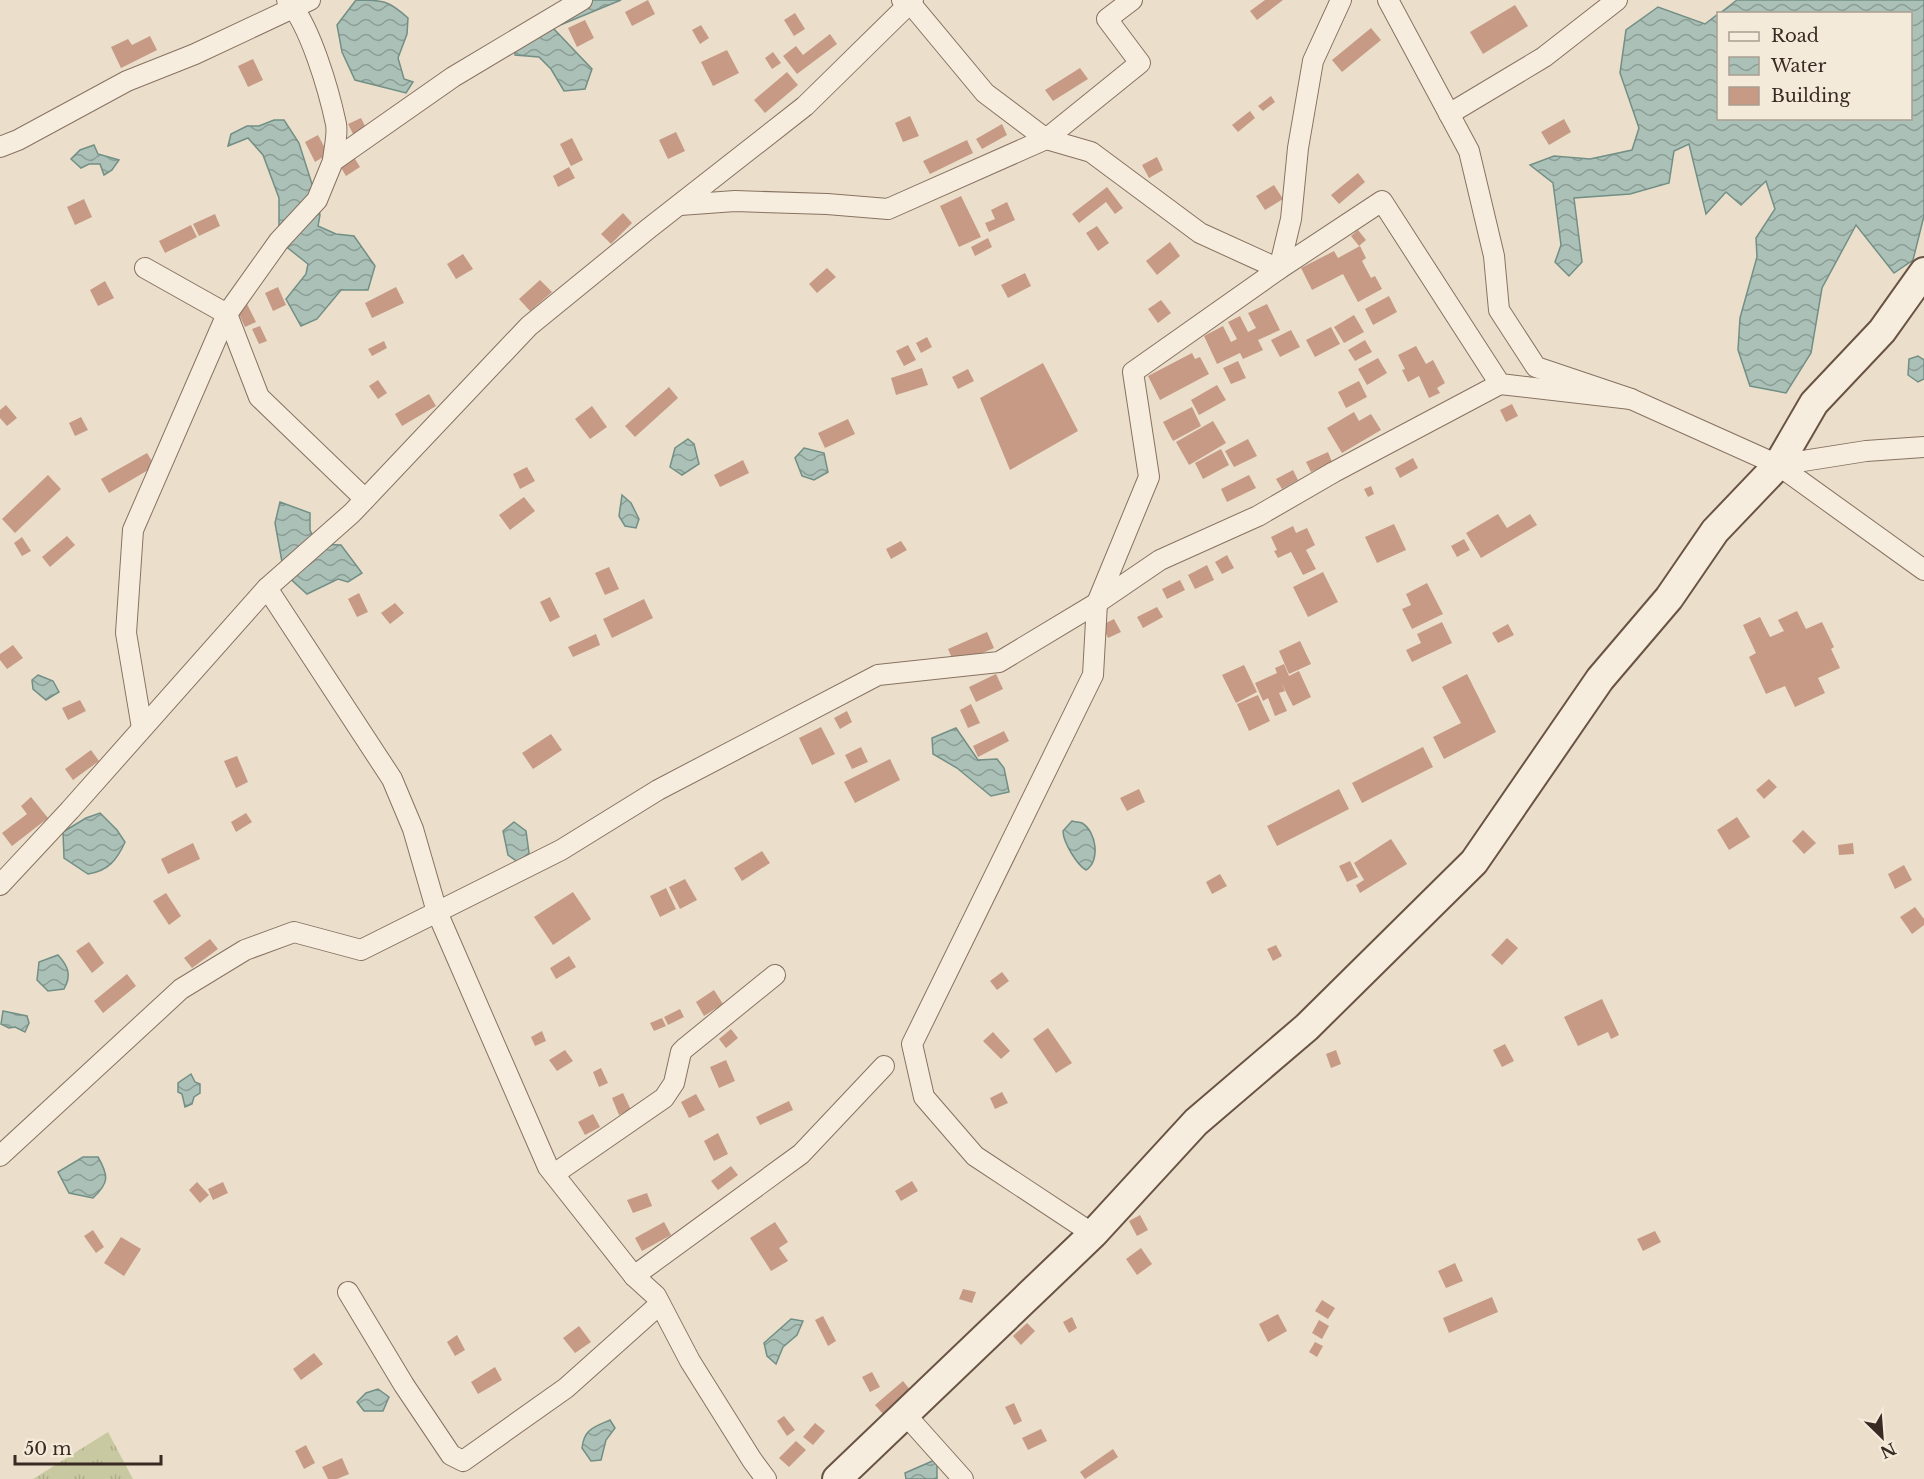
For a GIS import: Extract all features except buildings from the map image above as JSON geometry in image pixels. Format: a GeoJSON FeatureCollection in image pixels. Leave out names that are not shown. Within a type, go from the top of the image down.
{"type":"FeatureCollection","features":[{"type":"Feature","properties":{"kind":"street"},"geometry":{"type":"LineString","coordinates":[[333,160],[453,77],[582,0]]}},
{"type":"Feature","properties":{"kind":"street"},"geometry":{"type":"LineString","coordinates":[[680,205],[735,201],[827,204],[888,210],[1046,139],[1140,63],[1107,19],[1132,0]]}},
{"type":"Feature","properties":{"kind":"street"},"geometry":{"type":"LineString","coordinates":[[1279,269],[1291,219],[1298,148],[1313,60],[1341,0]]}},
{"type":"Feature","properties":{"kind":"street"},"geometry":{"type":"LineString","coordinates":[[1388,0],[1469,151],[1494,256],[1499,310],[1536,367],[1631,399],[1778,465],[1924,570]]}},
{"type":"Feature","properties":{"kind":"street"},"geometry":{"type":"LineString","coordinates":[[1449,114],[1544,57],[1617,0]]}},
{"type":"Feature","properties":{"kind":"street"},"geometry":{"type":"LineString","coordinates":[[0,885],[267,588],[352,513],[529,326],[806,106],[909,1],[985,93],[1046,139],[1091,152],[1200,233],[1279,269]]}},
{"type":"Feature","properties":{"kind":"street"},"geometry":{"type":"LineString","coordinates":[[0,147],[18,140],[127,81],[195,54],[297,2],[316,52],[336,126],[333,160],[317,200],[279,241],[227,314],[133,530],[126,633],[142,728]]}},
{"type":"Feature","properties":{"kind":"street"},"geometry":{"type":"LineString","coordinates":[[1093,1234],[975,1156],[924,1097],[912,1044],[1093,675],[1097,603],[1149,477],[1133,372],[1279,269],[1382,201],[1500,384]]}},
{"type":"Feature","properties":{"kind":"street"},"geometry":{"type":"LineString","coordinates":[[145,268],[227,314],[259,397],[365,499]]}},
{"type":"Feature","properties":{"kind":"street"},"geometry":{"type":"LineString","coordinates":[[837,1479],[1093,1234],[1196,1122],[1307,1027],[1474,862],[1600,679],[1670,598],[1715,531],[1778,465],[1814,403],[1882,331],[1924,272]]}},
{"type":"Feature","properties":{"kind":"street"},"geometry":{"type":"LineString","coordinates":[[0,1156],[181,989],[245,950],[294,932],[361,950],[561,850],[658,790],[878,675],[999,662],[1097,603],[1160,560],[1258,516],[1334,472],[1500,384],[1631,399]]}},
{"type":"Feature","properties":{"kind":"street"},"geometry":{"type":"LineString","coordinates":[[1778,465],[1866,451],[1924,447]]}},
{"type":"Feature","properties":{"kind":"street"},"geometry":{"type":"LineString","coordinates":[[267,588],[393,779],[413,830],[437,912],[548,1167],[634,1276],[656,1296],[690,1361],[766,1479]]}},
{"type":"Feature","properties":{"kind":"street"},"geometry":{"type":"LineString","coordinates":[[554,1174],[664,1098],[674,1083],[681,1052],[775,975]]}},
{"type":"Feature","properties":{"kind":"street"},"geometry":{"type":"LineString","coordinates":[[634,1276],[801,1154],[884,1066]]}},
{"type":"Feature","properties":{"kind":"street"},"geometry":{"type":"LineString","coordinates":[[348,1292],[404,1385],[451,1455],[463,1461],[566,1388],[660,1304]]}},
{"type":"Feature","properties":{"kind":"street"},"geometry":{"type":"LineString","coordinates":[[904,1413],[963,1479]]}},
{"type":"Feature","properties":{"kind":"green space"},"geometry":{"type":"Polygon","coordinates":[[[108,1432],[133,1479],[33,1479],[108,1432]]]}},
{"type":"Feature","properties":{"kind":"water"},"geometry":{"type":"Polygon","coordinates":[[[356,0],[385,2],[408,18],[407,34],[398,58],[404,79],[413,82],[406,93],[355,80],[342,52],[337,25],[356,0]]]}},
{"type":"Feature","properties":{"kind":"water"},"geometry":{"type":"Polygon","coordinates":[[[582,0],[621,0],[553,28],[592,69],[585,89],[564,91],[551,69],[539,57],[515,55],[516,40],[582,0]]]}},
{"type":"Feature","properties":{"kind":"water"},"geometry":{"type":"Polygon","coordinates":[[[1737,0],[1924,0],[1924,216],[1913,260],[1894,273],[1856,225],[1822,288],[1811,353],[1786,393],[1750,386],[1738,350],[1740,318],[1757,257],[1756,238],[1775,209],[1766,181],[1741,205],[1726,192],[1706,214],[1689,144],[1674,151],[1669,183],[1630,194],[1574,198],[1582,262],[1569,276],[1555,262],[1561,245],[1553,183],[1530,165],[1554,156],[1590,159],[1632,150],[1639,128],[1620,73],[1626,30],[1658,7],[1705,24],[1717,15],[1717,120],[1912,120],[1912,12],[1722,12],[1737,0]]]}},
{"type":"Feature","properties":{"kind":"water"},"geometry":{"type":"Polygon","coordinates":[[[274,120],[284,120],[299,143],[317,200],[320,215],[318,226],[336,234],[354,236],[375,266],[368,290],[341,290],[317,319],[301,326],[286,299],[306,274],[308,264],[279,241],[279,198],[263,155],[248,138],[228,146],[231,134],[247,126],[259,126],[274,120]]]}},
{"type":"Feature","properties":{"kind":"water"},"geometry":{"type":"Polygon","coordinates":[[[94,145],[98,154],[119,160],[112,170],[104,175],[100,164],[89,164],[81,168],[71,159],[80,150],[94,145]]]}},
{"type":"Feature","properties":{"kind":"water"},"geometry":{"type":"Polygon","coordinates":[[[1918,356],[1924,360],[1924,379],[1918,382],[1908,375],[1909,359],[1918,356]]]}},
{"type":"Feature","properties":{"kind":"water"},"geometry":{"type":"Polygon","coordinates":[[[688,439],[694,444],[699,464],[682,475],[670,467],[675,448],[688,439]]]}},
{"type":"Feature","properties":{"kind":"water"},"geometry":{"type":"Polygon","coordinates":[[[804,448],[824,453],[828,472],[814,480],[802,476],[795,458],[804,448]]]}},
{"type":"Feature","properties":{"kind":"water"},"geometry":{"type":"Polygon","coordinates":[[[622,495],[631,503],[639,519],[636,528],[625,526],[619,516],[622,495]]]}},
{"type":"Feature","properties":{"kind":"water"},"geometry":{"type":"Polygon","coordinates":[[[280,502],[310,513],[310,530],[316,544],[341,545],[362,573],[348,582],[338,579],[307,594],[284,573],[275,523],[280,502]]]}},
{"type":"Feature","properties":{"kind":"water"},"geometry":{"type":"Polygon","coordinates":[[[38,675],[53,681],[59,692],[46,700],[33,689],[32,680],[38,675]]]}},
{"type":"Feature","properties":{"kind":"water"},"geometry":{"type":"Polygon","coordinates":[[[956,728],[978,760],[997,759],[1004,768],[1009,792],[991,796],[957,768],[933,754],[932,738],[956,728]]]}},
{"type":"Feature","properties":{"kind":"water"},"geometry":{"type":"Polygon","coordinates":[[[100,813],[125,842],[111,864],[95,873],[88,874],[64,858],[63,832],[86,818],[100,813]]]}},
{"type":"Feature","properties":{"kind":"water"},"geometry":{"type":"Polygon","coordinates":[[[1072,821],[1082,823],[1087,827],[1095,846],[1094,860],[1086,870],[1075,858],[1064,836],[1063,831],[1072,821]]]}},
{"type":"Feature","properties":{"kind":"water"},"geometry":{"type":"Polygon","coordinates":[[[514,822],[526,831],[529,853],[518,862],[508,855],[503,831],[514,822]]]}},
{"type":"Feature","properties":{"kind":"water"},"geometry":{"type":"Polygon","coordinates":[[[58,955],[66,967],[68,979],[64,989],[48,991],[37,980],[39,962],[58,955]]]}},
{"type":"Feature","properties":{"kind":"water"},"geometry":{"type":"Polygon","coordinates":[[[3,1011],[27,1016],[29,1023],[25,1032],[1,1024],[3,1011]]]}},
{"type":"Feature","properties":{"kind":"water"},"geometry":{"type":"Polygon","coordinates":[[[191,1074],[195,1082],[200,1084],[200,1093],[194,1097],[192,1104],[185,1107],[182,1094],[178,1092],[178,1083],[191,1074]]]}},
{"type":"Feature","properties":{"kind":"water"},"geometry":{"type":"Polygon","coordinates":[[[83,1157],[98,1157],[104,1169],[105,1183],[93,1198],[69,1193],[58,1172],[83,1157]]]}},
{"type":"Feature","properties":{"kind":"water"},"geometry":{"type":"Polygon","coordinates":[[[791,1319],[803,1321],[797,1335],[783,1347],[776,1364],[767,1356],[764,1343],[791,1319]]]}},
{"type":"Feature","properties":{"kind":"water"},"geometry":{"type":"Polygon","coordinates":[[[378,1389],[389,1397],[383,1411],[364,1411],[357,1402],[366,1393],[378,1389]]]}},
{"type":"Feature","properties":{"kind":"water"},"geometry":{"type":"Polygon","coordinates":[[[610,1420],[615,1428],[606,1440],[601,1460],[591,1461],[582,1448],[585,1437],[591,1430],[610,1420]]]}},
{"type":"Feature","properties":{"kind":"water"},"geometry":{"type":"Polygon","coordinates":[[[937,1459],[937,1479],[906,1479],[905,1473],[937,1459]]]}}]}
